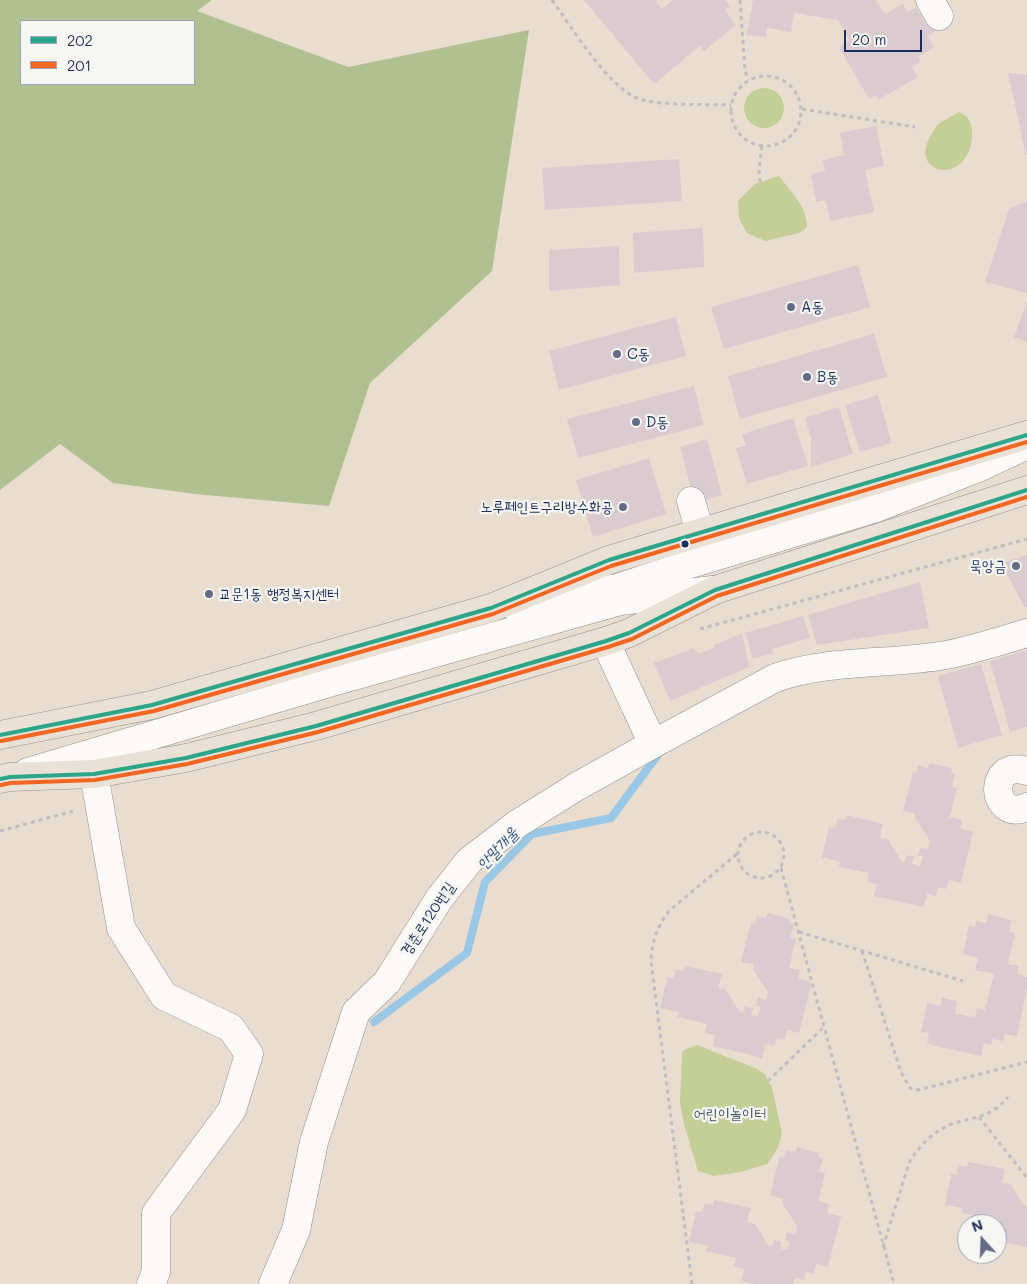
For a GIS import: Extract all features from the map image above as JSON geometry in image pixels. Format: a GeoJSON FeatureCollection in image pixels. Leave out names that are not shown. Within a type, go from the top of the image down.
{"type":"FeatureCollection","features":[{"type":"Feature","properties":{"kind":"main road"},"geometry":{"type":"LineString","coordinates":[[0,735],[152,704],[491,608],[609,560],[1025,437]]}},
{"type":"Feature","properties":{"kind":"main road"},"geometry":{"type":"LineString","coordinates":[[5,778],[94,774],[186,758],[316,726],[606,641],[630,633],[715,590],[1027,490]]}},
{"type":"Feature","properties":{"kind":"lane"},"geometry":{"type":"LineString","coordinates":[[491,608],[617,588],[876,508],[978,468],[1025,437]]}},
{"type":"Feature","properties":{"kind":"lane"},"geometry":{"type":"LineString","coordinates":[[691,501],[700,532]]}},
{"type":"Feature","properties":{"kind":"lane"},"geometry":{"type":"LineString","coordinates":[[5,778],[332,682],[620,601],[715,590]]}},
{"type":"Feature","properties":{"kind":"lane","name":"경춘로120번길"},"geometry":{"type":"LineString","coordinates":[[273,1284],[296,1230],[314,1142],[356,1012],[387,982],[439,899],[469,861],[526,819],[576,787],[775,678],[792,672],[814,668],[945,655],[1027,633]]}},
{"type":"Feature","properties":{"kind":"lane"},"geometry":{"type":"LineString","coordinates":[[606,641],[610,654],[653,744]]}},
{"type":"Feature","properties":{"kind":"lane"},"geometry":{"type":"LineString","coordinates":[[1025,813],[1004,804],[997,793],[997,787],[1003,775],[1008,771],[1015,769],[1027,771]]}},
{"type":"Feature","properties":{"kind":"lane"},"geometry":{"type":"LineString","coordinates":[[94,774],[121,928],[164,996],[231,1028],[249,1054],[232,1110],[156,1213],[156,1272],[151,1284]]}},
{"type":"Feature","properties":{"kind":"path"},"geometry":{"type":"LineString","coordinates":[[552,0],[608,76],[623,91],[642,100],[731,105]]}},
{"type":"Feature","properties":{"kind":"path"},"geometry":{"type":"LineString","coordinates":[[740,0],[745,70],[748,80]]}},
{"type":"Feature","properties":{"kind":"path"},"geometry":{"type":"LineString","coordinates":[[759,76],[772,76],[783,80],[792,87],[799,97],[802,109],[801,121],[796,131],[778,145],[755,145],[745,140],[737,132],[732,122],[731,105],[739,88],[748,80],[759,76]]}},
{"type":"Feature","properties":{"kind":"path"},"geometry":{"type":"LineString","coordinates":[[802,109],[915,127]]}},
{"type":"Feature","properties":{"kind":"path"},"geometry":{"type":"LineString","coordinates":[[760,182],[759,170],[762,146]]}},
{"type":"Feature","properties":{"kind":"path"},"geometry":{"type":"LineString","coordinates":[[781,868],[769,877],[762,879],[754,878],[747,874],[738,862],[737,854],[743,840],[756,832],[772,834],[782,845],[784,853],[781,868],[894,1284]]}},
{"type":"Feature","properties":{"kind":"path"},"geometry":{"type":"LineString","coordinates":[[692,1284],[651,961],[652,945],[661,921],[669,910],[737,854]]}},
{"type":"Feature","properties":{"kind":"path"},"geometry":{"type":"LineString","coordinates":[[798,932],[963,981]]}},
{"type":"Feature","properties":{"kind":"path"},"geometry":{"type":"LineString","coordinates":[[862,951],[901,1072],[910,1088],[918,1090],[1027,1062]]}},
{"type":"Feature","properties":{"kind":"path"},"geometry":{"type":"LineString","coordinates":[[768,1080],[824,1027]]}},
{"type":"Feature","properties":{"kind":"path"},"geometry":{"type":"LineString","coordinates":[[883,1248],[908,1163],[916,1151],[940,1130],[986,1115],[998,1108],[1008,1097]]}},
{"type":"Feature","properties":{"kind":"path"},"geometry":{"type":"LineString","coordinates":[[979,1117],[1027,1178]]}},
{"type":"Feature","properties":{"kind":"green space"},"geometry":{"type":"Polygon","coordinates":[[[0,0],[212,0],[197,11],[348,67],[529,30],[492,271],[370,383],[329,506],[195,494],[113,483],[60,444],[0,490],[0,0]]]}},
{"type":"Feature","properties":{"kind":"green space"},"geometry":{"type":"Polygon","coordinates":[[[764,88],[775,91],[781,97],[784,108],[781,119],[775,125],[764,128],[753,125],[747,119],[744,108],[747,97],[753,91],[764,88]]]}},
{"type":"Feature","properties":{"kind":"green space"},"geometry":{"type":"Polygon","coordinates":[[[959,112],[966,116],[972,129],[968,153],[960,164],[949,169],[939,170],[931,165],[926,156],[927,143],[938,125],[959,112]]]}},
{"type":"Feature","properties":{"kind":"green space"},"geometry":{"type":"Polygon","coordinates":[[[779,176],[793,193],[805,213],[807,227],[799,233],[765,241],[747,233],[739,218],[738,201],[755,184],[779,176]]]}},
{"type":"Feature","properties":{"kind":"green space","name":"어린이놀이터"},"geometry":{"type":"Polygon","coordinates":[[[697,1045],[765,1074],[772,1088],[782,1133],[778,1148],[767,1164],[740,1172],[714,1176],[698,1171],[684,1124],[680,1103],[682,1052],[697,1045]]]}},
{"type":"Feature","properties":{"kind":"building"},"geometry":{"type":"Polygon","coordinates":[[[584,0],[658,0],[656,2],[662,9],[673,0],[725,0],[730,6],[725,10],[736,25],[704,51],[700,46],[654,84],[584,0]]]}},
{"type":"Feature","properties":{"kind":"building"},"geometry":{"type":"Polygon","coordinates":[[[753,0],[876,0],[885,14],[903,4],[907,12],[916,7],[926,24],[930,21],[936,31],[928,36],[934,47],[918,57],[921,62],[912,67],[918,77],[878,100],[876,95],[869,99],[839,47],[850,40],[838,20],[794,13],[791,32],[767,28],[766,37],[747,35],[753,0]]]}},
{"type":"Feature","properties":{"kind":"building"},"geometry":{"type":"Polygon","coordinates":[[[1008,73],[1027,75],[1027,155],[1026,155],[1008,73]]]}},
{"type":"Feature","properties":{"kind":"building"},"geometry":{"type":"Polygon","coordinates":[[[876,126],[884,166],[865,170],[874,212],[830,221],[826,200],[816,202],[811,174],[825,171],[823,160],[844,155],[840,133],[876,126]]]}},
{"type":"Feature","properties":{"kind":"building"},"geometry":{"type":"Polygon","coordinates":[[[679,159],[682,201],[545,210],[542,168],[679,159]]]}},
{"type":"Feature","properties":{"kind":"building"},"geometry":{"type":"Polygon","coordinates":[[[1027,202],[1027,293],[985,282],[1009,209],[1027,202]]]}},
{"type":"Feature","properties":{"kind":"building"},"geometry":{"type":"Polygon","coordinates":[[[703,228],[704,267],[634,273],[633,233],[703,228]]]}},
{"type":"Feature","properties":{"kind":"building"},"geometry":{"type":"Polygon","coordinates":[[[619,246],[620,285],[549,291],[549,250],[619,246]]]}},
{"type":"Feature","properties":{"kind":"building","name":"A동"},"geometry":{"type":"Polygon","coordinates":[[[858,265],[870,307],[724,349],[711,307],[858,265]]]}},
{"type":"Feature","properties":{"kind":"building"},"geometry":{"type":"Polygon","coordinates":[[[1027,302],[1027,342],[1014,337],[1027,302]]]}},
{"type":"Feature","properties":{"kind":"building","name":"C동"},"geometry":{"type":"Polygon","coordinates":[[[676,317],[686,356],[559,390],[549,351],[676,317]]]}},
{"type":"Feature","properties":{"kind":"building","name":"B동"},"geometry":{"type":"Polygon","coordinates":[[[874,334],[887,377],[740,419],[728,376],[874,334]]]}},
{"type":"Feature","properties":{"kind":"building","name":"D동"},"geometry":{"type":"Polygon","coordinates":[[[694,386],[704,425],[578,458],[567,419],[694,386]]]}},
{"type":"Feature","properties":{"kind":"building"},"geometry":{"type":"Polygon","coordinates":[[[878,395],[892,443],[860,452],[845,405],[878,395]]]}},
{"type":"Feature","properties":{"kind":"building"},"geometry":{"type":"Polygon","coordinates":[[[839,407],[853,454],[811,467],[811,438],[805,418],[839,407]]]}},
{"type":"Feature","properties":{"kind":"building"},"geometry":{"type":"Polygon","coordinates":[[[793,418],[808,466],[747,484],[736,448],[746,446],[742,434],[793,418]]]}},
{"type":"Feature","properties":{"kind":"building"},"geometry":{"type":"Polygon","coordinates":[[[707,439],[722,495],[695,503],[680,447],[707,439]]]}},
{"type":"Feature","properties":{"kind":"building"},"geometry":{"type":"Polygon","coordinates":[[[649,458],[666,514],[593,537],[576,480],[649,458]]]}},
{"type":"Feature","properties":{"kind":"building"},"geometry":{"type":"Polygon","coordinates":[[[1027,555],[1027,607],[1025,608],[1001,563],[1027,555]]]}},
{"type":"Feature","properties":{"kind":"building"},"geometry":{"type":"Polygon","coordinates":[[[920,582],[929,628],[817,645],[808,615],[920,582]]]}},
{"type":"Feature","properties":{"kind":"building"},"geometry":{"type":"Polygon","coordinates":[[[803,616],[810,638],[772,649],[773,653],[753,659],[745,633],[803,616]]]}},
{"type":"Feature","properties":{"kind":"building"},"geometry":{"type":"Polygon","coordinates":[[[742,633],[749,667],[670,701],[654,663],[694,648],[698,654],[742,633]]]}},
{"type":"Feature","properties":{"kind":"building"},"geometry":{"type":"Polygon","coordinates":[[[1027,650],[1027,727],[1010,732],[990,661],[1027,650]]]}},
{"type":"Feature","properties":{"kind":"building"},"geometry":{"type":"Polygon","coordinates":[[[981,664],[1002,735],[958,748],[938,676],[981,664]]]}},
{"type":"Feature","properties":{"kind":"building"},"geometry":{"type":"Polygon","coordinates":[[[929,763],[952,768],[951,772],[955,774],[952,787],[957,788],[950,817],[962,820],[960,828],[973,832],[961,883],[949,880],[946,889],[938,887],[936,896],[927,894],[924,907],[874,896],[877,884],[867,882],[869,873],[839,867],[840,862],[822,857],[829,827],[835,828],[837,819],[845,820],[847,815],[883,824],[880,838],[888,839],[901,861],[905,862],[907,855],[914,857],[912,864],[920,866],[923,857],[918,855],[920,848],[928,849],[930,841],[915,818],[915,814],[903,811],[913,772],[917,773],[918,765],[928,768],[929,763]]]}},
{"type":"Feature","properties":{"kind":"building"},"geometry":{"type":"Polygon","coordinates":[[[768,913],[790,919],[790,923],[794,924],[790,938],[796,939],[789,968],[800,970],[798,979],[812,982],[799,1033],[787,1030],[785,1040],[777,1038],[775,1046],[765,1044],[762,1058],[713,1046],[715,1035],[705,1033],[707,1024],[677,1017],[679,1012],[660,1008],[667,977],[673,978],[676,969],[684,971],[685,966],[722,974],[718,988],[726,990],[739,1011],[743,1013],[745,1006],[753,1008],[751,1015],[758,1016],[761,1007],[756,1006],[758,998],[766,1000],[768,992],[753,969],[754,964],[741,962],[751,923],[755,924],[757,916],[766,918],[768,913]]]}},
{"type":"Feature","properties":{"kind":"building"},"geometry":{"type":"Polygon","coordinates":[[[988,914],[1011,920],[1009,932],[1015,933],[1008,964],[1019,966],[1017,974],[1027,977],[1027,988],[1017,1036],[1005,1034],[1003,1041],[992,1039],[991,1045],[984,1043],[981,1056],[927,1044],[929,1033],[921,1032],[927,1003],[941,1006],[942,998],[957,1001],[955,1014],[975,1017],[977,1008],[985,1010],[994,974],[975,970],[978,958],[963,954],[969,925],[975,927],[976,921],[986,923],[988,914]]]}},
{"type":"Feature","properties":{"kind":"building"},"geometry":{"type":"Polygon","coordinates":[[[797,1147],[819,1153],[818,1157],[823,1158],[819,1172],[825,1173],[818,1201],[829,1204],[827,1213],[841,1216],[828,1267],[816,1264],[814,1274],[806,1272],[804,1280],[795,1278],[793,1284],[756,1284],[741,1281],[744,1269],[734,1266],[736,1258],[706,1251],[708,1246],[689,1242],[696,1211],[702,1212],[705,1203],[713,1205],[714,1200],[751,1208],[747,1222],[755,1224],[768,1245],[772,1246],[774,1240],[781,1242],[780,1248],[787,1250],[790,1241],[785,1240],[787,1232],[795,1234],[797,1226],[782,1203],[783,1199],[770,1195],[780,1156],[784,1157],[786,1150],[796,1152],[797,1147]]]}},
{"type":"Feature","properties":{"kind":"building"},"geometry":{"type":"Polygon","coordinates":[[[968,1162],[1005,1169],[1002,1183],[1010,1184],[1024,1205],[1027,1206],[1027,1247],[1007,1243],[1007,1214],[967,1214],[962,1213],[963,1208],[945,1205],[951,1174],[957,1175],[959,1165],[967,1167],[968,1162]]]}},
{"type":"Feature","properties":{"kind":"waterway","name":"안말개울"},"geometry":{"type":"LineString","coordinates":[[374,1022],[467,953],[485,882],[532,834],[611,818],[657,756]]}},
{"type":"Feature","properties":{"kind":"transit line","name":"202"},"geometry":{"type":"LineString","coordinates":[[0,735],[152,705],[491,608],[609,560],[1027,435]]}},
{"type":"Feature","properties":{"kind":"transit line","name":"201"},"geometry":{"type":"LineString","coordinates":[[1,741],[154,711],[493,614],[611,566],[1027,442]]}},
{"type":"Feature","properties":{"kind":"transit line","name":"202"},"geometry":{"type":"LineString","coordinates":[[0,779],[94,774],[186,758],[316,726],[606,641],[629,633],[715,590],[1027,490]]}},
{"type":"Feature","properties":{"kind":"transit line","name":"201"},"geometry":{"type":"LineString","coordinates":[[1,785],[95,780],[187,764],[318,732],[608,647],[632,639],[717,596],[1027,497]]}},
{"type":"Feature","properties":{"kind":"place","name":"A동"},"geometry":{"type":"Point","coordinates":[791,307]}},
{"type":"Feature","properties":{"kind":"place","name":"C동"},"geometry":{"type":"Point","coordinates":[617,354]}},
{"type":"Feature","properties":{"kind":"place","name":"B동"},"geometry":{"type":"Point","coordinates":[807,377]}},
{"type":"Feature","properties":{"kind":"place","name":"D동"},"geometry":{"type":"Point","coordinates":[636,422]}},
{"type":"Feature","properties":{"kind":"place","name":"노루페인트구리방수화공"},"geometry":{"type":"Point","coordinates":[623,507]}},
{"type":"Feature","properties":{"kind":"place","name":"묵앙금"},"geometry":{"type":"Point","coordinates":[1016,566]}},
{"type":"Feature","properties":{"kind":"place","name":"교문1동 행정복지센터"},"geometry":{"type":"Point","coordinates":[209,594]}}]}
